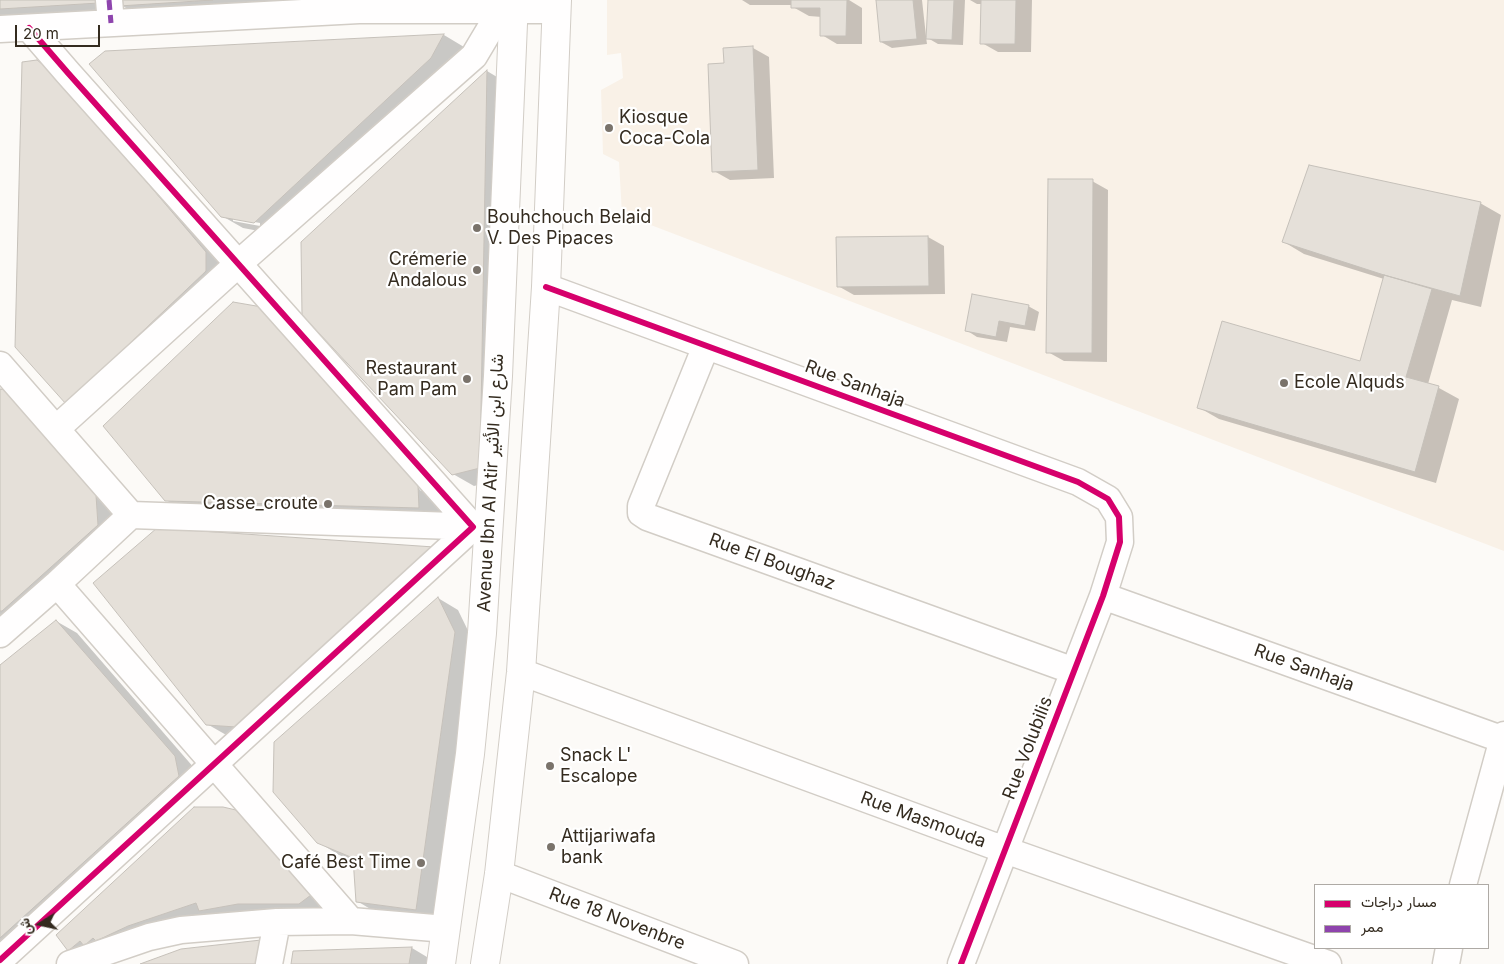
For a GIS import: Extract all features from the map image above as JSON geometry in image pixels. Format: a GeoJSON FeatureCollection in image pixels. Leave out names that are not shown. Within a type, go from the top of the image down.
{"type":"FeatureCollection","features":[{"type":"Feature","properties":{"kind":"street"},"geometry":{"type":"LineString","coordinates":[[0,29],[29,28],[110,12],[359,5],[556,5],[546,287],[521,672],[499,874],[485,964]]}},
{"type":"Feature","properties":{"kind":"street"},"geometry":{"type":"LineString","coordinates":[[56,429],[238,264],[474,56],[510,6]]}},
{"type":"Feature","properties":{"kind":"street","name":"Avenue Ibn Al Atir شارع ابن الأثير"},"geometry":{"type":"LineString","coordinates":[[441,964],[471,744],[482,633],[481,527],[499,366],[510,6]]}},
{"type":"Feature","properties":{"kind":"street"},"geometry":{"type":"LineString","coordinates":[[29,28],[238,264],[481,527]]}},
{"type":"Feature","properties":{"kind":"street","name":"Rue Sanhaja"},"geometry":{"type":"LineString","coordinates":[[546,287],[1078,482],[1108,500],[1119,517],[1120,542]]}},
{"type":"Feature","properties":{"kind":"street","name":"Rue El Boughaz"},"geometry":{"type":"LineString","coordinates":[[706,346],[641,506],[641,514],[1074,671]]}},
{"type":"Feature","properties":{"kind":"street"},"geometry":{"type":"LineString","coordinates":[[0,365],[131,515]]}},
{"type":"Feature","properties":{"kind":"street"},"geometry":{"type":"LineString","coordinates":[[0,634],[131,515],[481,527]]}},
{"type":"Feature","properties":{"kind":"street"},"geometry":{"type":"LineString","coordinates":[[0,960],[214,764],[481,527]]}},
{"type":"Feature","properties":{"kind":"street","name":"Rue Volubilis"},"geometry":{"type":"LineString","coordinates":[[961,964],[1103,596],[1120,542]]}},
{"type":"Feature","properties":{"kind":"street"},"geometry":{"type":"LineString","coordinates":[[57,584],[351,921]]}},
{"type":"Feature","properties":{"kind":"street","name":"Rue Sanhaja"},"geometry":{"type":"LineString","coordinates":[[1103,596],[1503,738]]}},
{"type":"Feature","properties":{"kind":"street","name":"Rue Masmouda"},"geometry":{"type":"LineString","coordinates":[[521,672],[1005,850],[1328,964]]}},
{"type":"Feature","properties":{"kind":"street"},"geometry":{"type":"LineString","coordinates":[[1463,884],[1503,738]]}},
{"type":"Feature","properties":{"kind":"street","name":"Rue 18 Novenbre"},"geometry":{"type":"LineString","coordinates":[[499,874],[735,964]]}},
{"type":"Feature","properties":{"kind":"street"},"geometry":{"type":"LineString","coordinates":[[70,964],[149,937],[181,930],[277,922],[351,921],[446,929]]}},
{"type":"Feature","properties":{"kind":"street"},"geometry":{"type":"LineString","coordinates":[[269,964],[277,922]]}},
{"type":"Feature","properties":{"kind":"street"},"geometry":{"type":"LineString","coordinates":[[1446,964],[1449,949]]}},
{"type":"Feature","properties":{"kind":"shaded area","name":"Ecole Alquds"},"geometry":{"type":"Polygon","coordinates":[[[607,0],[1504,0],[1504,551],[622,214],[619,162],[603,154],[601,90],[623,78],[621,53],[607,55],[607,0]]]}},
{"type":"Feature","properties":{"kind":"building"},"geometry":{"type":"Polygon","coordinates":[[[0,0],[99,0],[99,3],[0,9],[0,0]]]}},
{"type":"Feature","properties":{"kind":"building"},"geometry":{"type":"Polygon","coordinates":[[[119,0],[213,0],[119,6],[119,0]]]}},
{"type":"Feature","properties":{"kind":"building"},"geometry":{"type":"Polygon","coordinates":[[[791,0],[847,0],[846,36],[820,36],[820,8],[791,8],[791,0]]]}},
{"type":"Feature","properties":{"kind":"building"},"geometry":{"type":"Polygon","coordinates":[[[876,0],[913,0],[917,39],[880,42],[876,0]]]}},
{"type":"Feature","properties":{"kind":"building"},"geometry":{"type":"Polygon","coordinates":[[[928,0],[954,0],[952,40],[926,39],[928,0]]]}},
{"type":"Feature","properties":{"kind":"building"},"geometry":{"type":"Polygon","coordinates":[[[981,0],[1016,0],[1015,44],[980,44],[981,0]]]}},
{"type":"Feature","properties":{"kind":"building"},"geometry":{"type":"Polygon","coordinates":[[[444,34],[431,58],[254,223],[221,217],[89,64],[105,51],[444,34]]]}},
{"type":"Feature","properties":{"kind":"building"},"geometry":{"type":"Polygon","coordinates":[[[753,46],[758,170],[712,172],[708,64],[724,63],[723,48],[753,46]]]}},
{"type":"Feature","properties":{"kind":"building"},"geometry":{"type":"Polygon","coordinates":[[[37,60],[55,74],[206,252],[206,271],[66,404],[15,347],[22,62],[37,60]]]}},
{"type":"Feature","properties":{"kind":"building"},"geometry":{"type":"Polygon","coordinates":[[[487,70],[480,468],[452,475],[302,315],[301,242],[487,70]]]}},
{"type":"Feature","properties":{"kind":"building"},"geometry":{"type":"Polygon","coordinates":[[[1309,165],[1481,202],[1460,296],[1384,275],[1282,242],[1309,165]]]}},
{"type":"Feature","properties":{"kind":"building"},"geometry":{"type":"Polygon","coordinates":[[[1048,179],[1093,179],[1092,353],[1046,353],[1048,179]]]}},
{"type":"Feature","properties":{"kind":"building"},"geometry":{"type":"Polygon","coordinates":[[[928,236],[929,286],[837,287],[836,237],[928,236]]]}},
{"type":"Feature","properties":{"kind":"building"},"geometry":{"type":"Polygon","coordinates":[[[1384,275],[1432,289],[1406,377],[1439,386],[1415,472],[1197,408],[1222,321],[1360,361],[1384,275]]]}},
{"type":"Feature","properties":{"kind":"building"},"geometry":{"type":"Polygon","coordinates":[[[972,294],[1029,305],[1025,326],[999,321],[996,337],[965,331],[972,294]]]}},
{"type":"Feature","properties":{"kind":"building"},"geometry":{"type":"Polygon","coordinates":[[[233,302],[262,307],[418,485],[419,508],[165,501],[103,426],[233,302]]]}},
{"type":"Feature","properties":{"kind":"building"},"geometry":{"type":"Polygon","coordinates":[[[0,389],[5,390],[96,495],[98,525],[2,611],[0,611],[0,389]]]}},
{"type":"Feature","properties":{"kind":"building"},"geometry":{"type":"Polygon","coordinates":[[[157,528],[434,547],[236,727],[206,725],[93,583],[157,528]]]}},
{"type":"Feature","properties":{"kind":"building"},"geometry":{"type":"Polygon","coordinates":[[[438,597],[455,632],[416,910],[356,902],[353,858],[317,843],[273,792],[274,742],[438,597]]]}},
{"type":"Feature","properties":{"kind":"building"},"geometry":{"type":"Polygon","coordinates":[[[56,620],[175,756],[179,776],[0,938],[0,665],[56,620]]]}},
{"type":"Feature","properties":{"kind":"building"},"geometry":{"type":"Polygon","coordinates":[[[194,807],[223,807],[236,810],[311,895],[299,904],[238,904],[199,911],[196,903],[128,926],[96,941],[93,938],[84,946],[80,941],[68,951],[56,935],[194,807]]]}},
{"type":"Feature","properties":{"kind":"building"},"geometry":{"type":"Polygon","coordinates":[[[261,940],[256,964],[140,964],[181,949],[261,940]]]}},
{"type":"Feature","properties":{"kind":"building"},"geometry":{"type":"Polygon","coordinates":[[[412,947],[409,964],[291,964],[293,951],[412,947]]]}},
{"type":"Feature","properties":{"kind":"marked path"},"geometry":{"type":"LineString","coordinates":[[109,0],[111,23]]}},
{"type":"Feature","properties":{"kind":"cycle path"},"geometry":{"type":"LineString","coordinates":[[0,960],[473,527],[29,28]]}},
{"type":"Feature","properties":{"kind":"cycle path"},"geometry":{"type":"LineString","coordinates":[[546,287],[1078,482],[1108,499],[1119,517],[1120,542],[1103,596],[961,964]]}},
{"type":"Feature","properties":{"kind":"place","name":"Kiosque Coca-Cola"},"geometry":{"type":"Point","coordinates":[609,128]}},
{"type":"Feature","properties":{"kind":"place","name":"Bouhchouch Belaid V. Des Pipaces"},"geometry":{"type":"Point","coordinates":[477,228]}},
{"type":"Feature","properties":{"kind":"place","name":"Crémerie Andalous"},"geometry":{"type":"Point","coordinates":[477,270]}},
{"type":"Feature","properties":{"kind":"place","name":"Restaurant Pam Pam"},"geometry":{"type":"Point","coordinates":[467,379]}},
{"type":"Feature","properties":{"kind":"place","name":"Ecole Alquds"},"geometry":{"type":"Point","coordinates":[1284,383]}},
{"type":"Feature","properties":{"kind":"place","name":"Casse_croute"},"geometry":{"type":"Point","coordinates":[328,504]}},
{"type":"Feature","properties":{"kind":"place","name":"Snack L' Escalope"},"geometry":{"type":"Point","coordinates":[550,766]}},
{"type":"Feature","properties":{"kind":"place","name":"Attijariwafa bank"},"geometry":{"type":"Point","coordinates":[551,847]}},
{"type":"Feature","properties":{"kind":"place","name":"Café Best Time"},"geometry":{"type":"Point","coordinates":[421,863]}}]}
